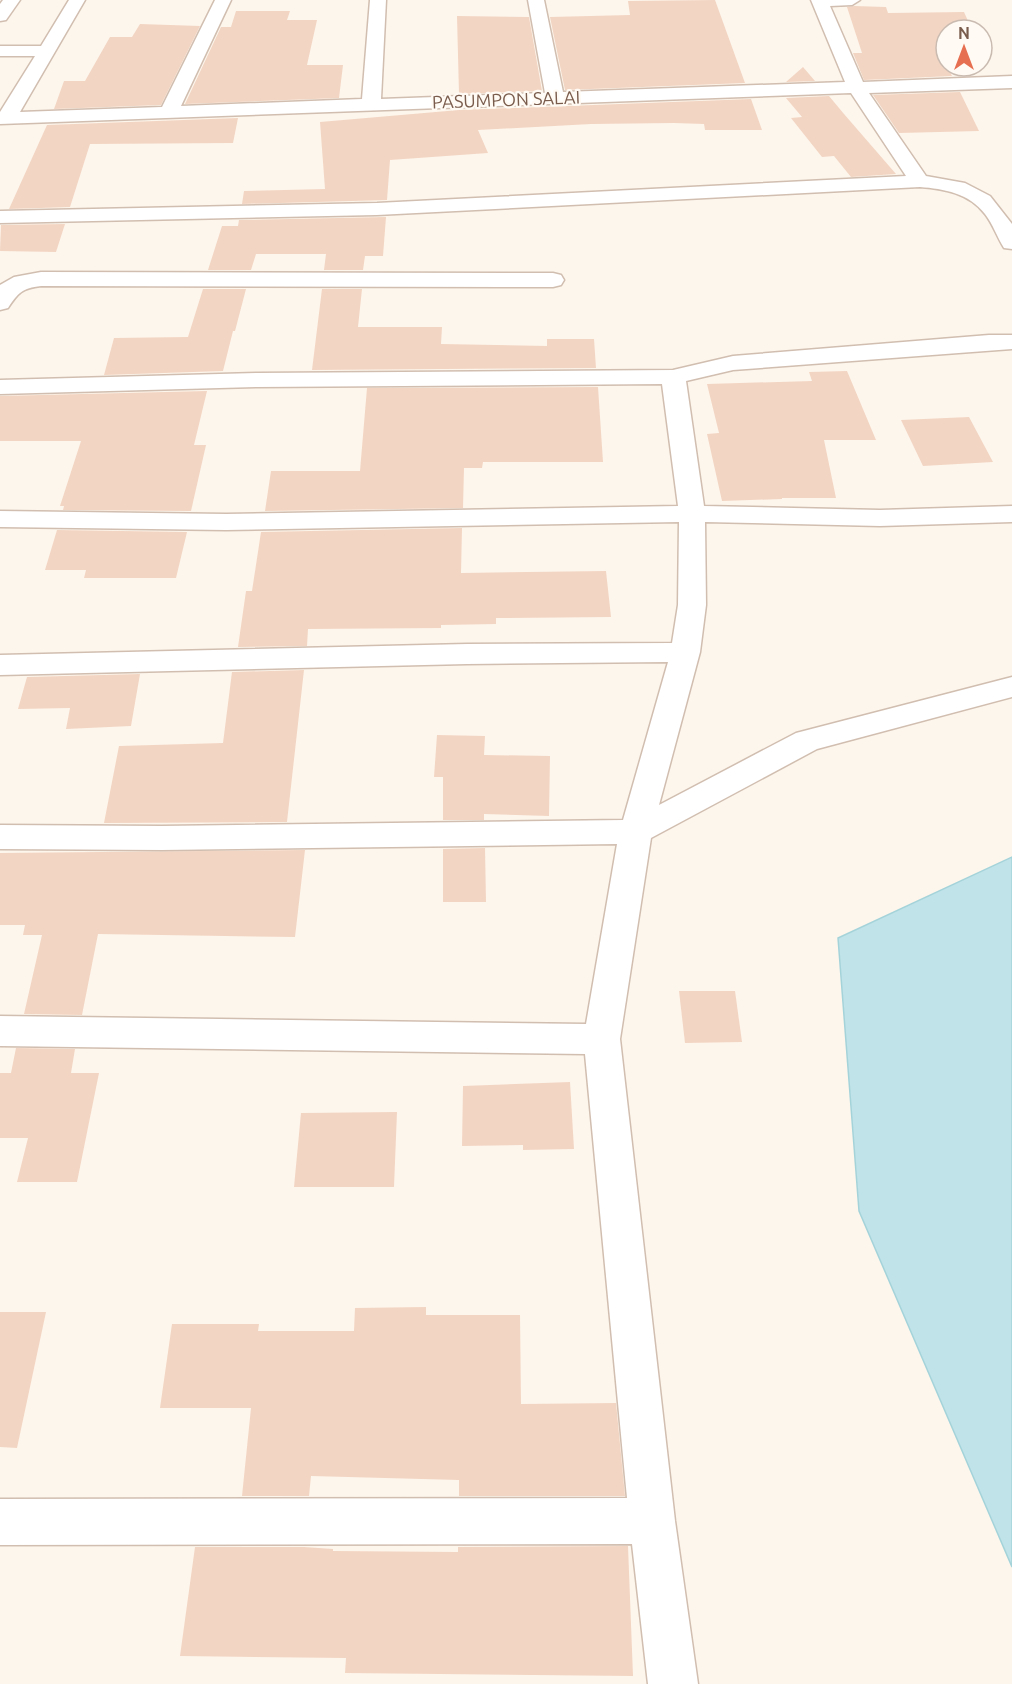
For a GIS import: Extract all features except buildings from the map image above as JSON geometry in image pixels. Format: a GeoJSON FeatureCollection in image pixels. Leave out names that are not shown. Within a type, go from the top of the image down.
{"type":"FeatureCollection","features":[{"type":"Feature","properties":{"kind":"street"},"geometry":{"type":"LineString","coordinates":[[0,16],[12,0]]}},
{"type":"Feature","properties":{"kind":"street"},"geometry":{"type":"LineString","coordinates":[[3,118],[77,0]]}},
{"type":"Feature","properties":{"kind":"street"},"geometry":{"type":"LineString","coordinates":[[169,112],[223,0]]}},
{"type":"Feature","properties":{"kind":"street"},"geometry":{"type":"LineString","coordinates":[[371,105],[378,0]]}},
{"type":"Feature","properties":{"kind":"street"},"geometry":{"type":"LineString","coordinates":[[536,0],[555,99]]}},
{"type":"Feature","properties":{"kind":"street"},"geometry":{"type":"LineString","coordinates":[[852,0],[819,0],[856,87],[920,181]]}},
{"type":"Feature","properties":{"kind":"street"},"geometry":{"type":"LineString","coordinates":[[0,51],[46,51]]}},
{"type":"Feature","properties":{"kind":"street","name":"PASUMPON SALAI"},"geometry":{"type":"LineString","coordinates":[[3,118],[1012,82]]}},
{"type":"Feature","properties":{"kind":"street"},"geometry":{"type":"LineString","coordinates":[[0,217],[377,210],[920,181],[947,183],[989,206],[1012,243]]}},
{"type":"Feature","properties":{"kind":"street"},"geometry":{"type":"LineString","coordinates":[[0,303],[10,286],[40,279],[553,280]]}},
{"type":"Feature","properties":{"kind":"street"},"geometry":{"type":"LineString","coordinates":[[0,387],[258,380],[673,377],[733,363],[1012,342]]}},
{"type":"Feature","properties":{"kind":"street"},"geometry":{"type":"LineString","coordinates":[[673,377],[692,514],[692,605],[685,652],[636,832],[602,1039],[652,1521],[673,1684]]}},
{"type":"Feature","properties":{"kind":"street"},"geometry":{"type":"LineString","coordinates":[[0,519],[226,522],[692,514],[880,518],[1012,514]]}},
{"type":"Feature","properties":{"kind":"street"},"geometry":{"type":"LineString","coordinates":[[0,665],[467,654],[685,652]]}},
{"type":"Feature","properties":{"kind":"street"},"geometry":{"type":"LineString","coordinates":[[0,837],[162,838],[636,832],[807,741],[1012,687]]}},
{"type":"Feature","properties":{"kind":"street"},"geometry":{"type":"LineString","coordinates":[[0,1031],[602,1039]]}},
{"type":"Feature","properties":{"kind":"street"},"geometry":{"type":"LineString","coordinates":[[0,1522],[652,1521]]}},
{"type":"Feature","properties":{"kind":"water"},"geometry":{"type":"Polygon","coordinates":[[[1012,857],[1012,1567],[859,1211],[838,938],[1012,857]]]}}]}
